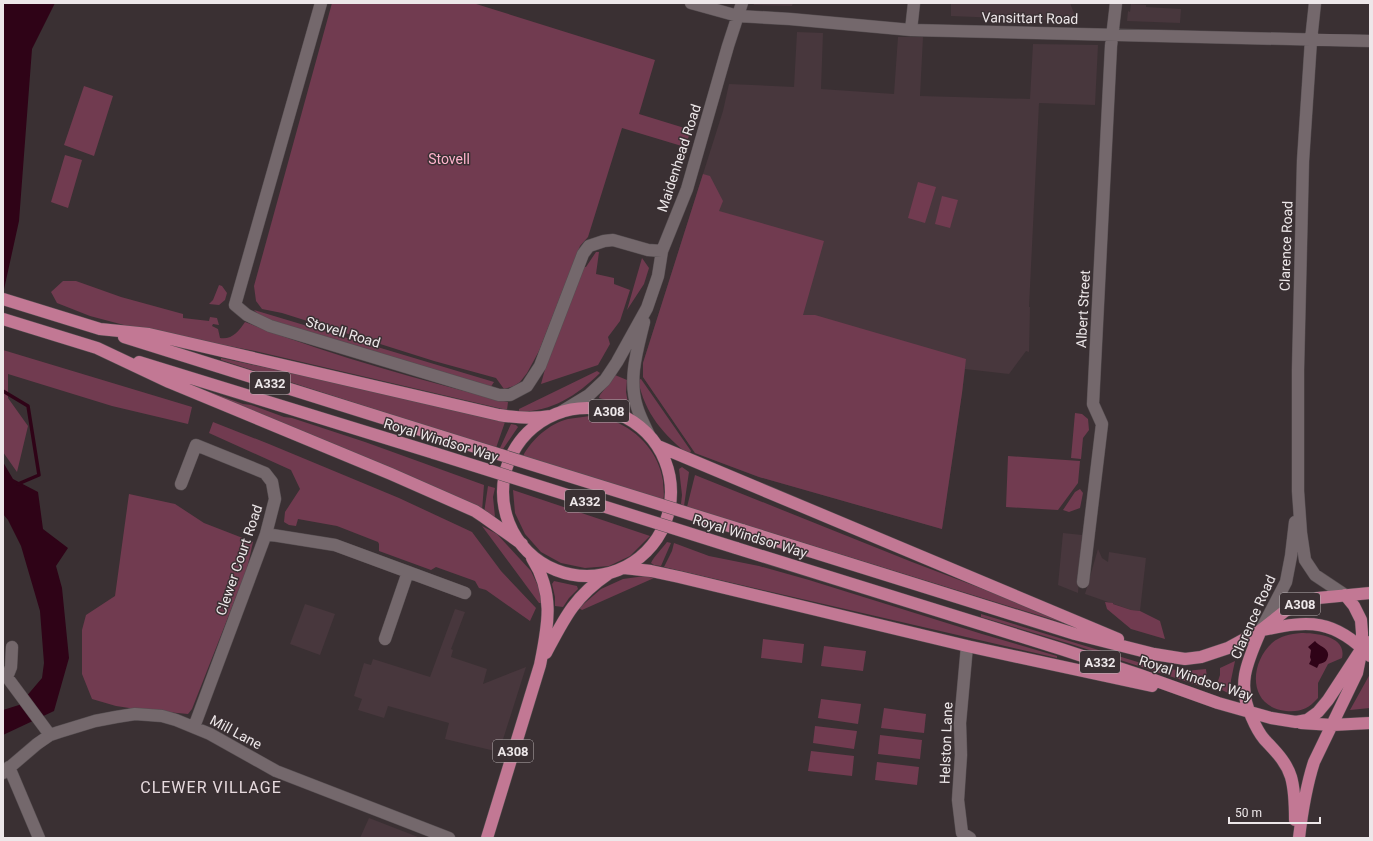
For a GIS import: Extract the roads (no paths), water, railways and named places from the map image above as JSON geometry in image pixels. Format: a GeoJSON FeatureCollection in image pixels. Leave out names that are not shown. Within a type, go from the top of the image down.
{"type":"FeatureCollection","features":[{"type":"Feature","properties":{"kind":"main road","name":"A332"},"geometry":{"type":"LineString","coordinates":[[3,299],[100,329]]}},
{"type":"Feature","properties":{"kind":"main road","name":"A332"},"geometry":{"type":"LineString","coordinates":[[3,319],[97,348]]}},
{"type":"Feature","properties":{"kind":"main road"},"geometry":{"type":"LineString","coordinates":[[100,329],[149,334],[499,415],[532,419],[556,414]]}},
{"type":"Feature","properties":{"kind":"main road","name":"Royal Windsor Way"},"geometry":{"type":"LineString","coordinates":[[100,329],[1075,634],[1144,652],[1185,658],[1200,657],[1228,648],[1262,630]]}},
{"type":"Feature","properties":{"kind":"main road"},"geometry":{"type":"LineString","coordinates":[[97,348],[176,385],[391,474],[468,508],[484,516],[524,547]]}},
{"type":"Feature","properties":{"kind":"main road","name":"Royal Windsor Way"},"geometry":{"type":"LineString","coordinates":[[97,348],[1061,649],[1140,675],[1187,693],[1271,718],[1332,725],[1370,723]]}},
{"type":"Feature","properties":{"kind":"main road","name":"A308"},"geometry":{"type":"LineString","coordinates":[[487,838],[540,665],[547,625],[548,596],[539,570],[524,547],[511,526],[505,505],[504,481],[513,454],[525,436],[538,425],[556,414],[588,408],[609,411],[631,420],[649,435],[658,446],[665,460],[671,483],[671,494],[669,511],[663,528],[656,541],[647,551],[624,568],[610,573],[590,576],[566,573],[544,563],[524,547]]}},
{"type":"Feature","properties":{"kind":"main road"},"geometry":{"type":"LineString","coordinates":[[658,446],[1104,633],[1144,652]]}},
{"type":"Feature","properties":{"kind":"main road"},"geometry":{"type":"LineString","coordinates":[[624,568],[651,571],[680,577],[1050,665],[1187,693]]}},
{"type":"Feature","properties":{"kind":"main road","name":"A308"},"geometry":{"type":"LineString","coordinates":[[540,665],[563,620],[574,604],[590,588],[610,573]]}},
{"type":"Feature","properties":{"kind":"main road","name":"A308"},"geometry":{"type":"LineString","coordinates":[[1262,630],[1285,611],[1318,598],[1370,593]]}},
{"type":"Feature","properties":{"kind":"main road","name":"Clarence Road"},"geometry":{"type":"LineString","coordinates":[[1298,838],[1306,789],[1314,762],[1368,651],[1362,633],[1361,620],[1354,606],[1345,595]]}},
{"type":"Feature","properties":{"kind":"main road"},"geometry":{"type":"LineString","coordinates":[[1262,630],[1291,624],[1316,624],[1341,632],[1368,651],[1318,712],[1307,720],[1296,722]]}},
{"type":"Feature","properties":{"kind":"main road","name":"Clarence Road"},"geometry":{"type":"LineString","coordinates":[[1262,630],[1249,658],[1245,674],[1244,690],[1249,711],[1263,738],[1283,760],[1291,776],[1298,838]]}},
{"type":"Feature","properties":{"kind":"street","name":"Stovell Road"},"geometry":{"type":"LineString","coordinates":[[321,3],[235,305],[247,315],[270,326],[499,395],[510,395],[527,386],[540,366],[583,254],[589,246],[604,241],[613,240],[648,250],[662,251]]}},
{"type":"Feature","properties":{"kind":"street","name":"Vansittart Road"},"geometry":{"type":"LineString","coordinates":[[691,3],[738,16],[790,18],[911,30],[1370,41]]}},
{"type":"Feature","properties":{"kind":"street","name":"Maidenhead Road"},"geometry":{"type":"LineString","coordinates":[[649,435],[637,407],[633,389],[632,380],[635,360],[647,308],[658,276],[662,251],[687,190],[728,46],[742,3]]}},
{"type":"Feature","properties":{"kind":"street"},"geometry":{"type":"LineString","coordinates":[[911,30],[914,3]]}},
{"type":"Feature","properties":{"kind":"street","name":"Albert Street"},"geometry":{"type":"LineString","coordinates":[[1083,582],[1102,424],[1093,404],[1112,34],[1116,3]]}},
{"type":"Feature","properties":{"kind":"street","name":"Clarence Road"},"geometry":{"type":"LineString","coordinates":[[1315,3],[1303,160],[1298,370],[1298,491],[1301,533],[1305,560],[1315,575],[1345,595]]}},
{"type":"Feature","properties":{"kind":"street","name":"Maidenhead Road"},"geometry":{"type":"LineString","coordinates":[[556,414],[589,395],[605,380],[620,357],[647,308]]}},
{"type":"Feature","properties":{"kind":"street","name":"Clewer Court Road"},"geometry":{"type":"LineString","coordinates":[[181,484],[196,445],[265,473],[272,482],[275,499],[266,534],[194,727]]}},
{"type":"Feature","properties":{"kind":"street","name":"Clarence Road"},"geometry":{"type":"LineString","coordinates":[[1262,630],[1281,593],[1289,571],[1298,491]]}},
{"type":"Feature","properties":{"kind":"street"},"geometry":{"type":"LineString","coordinates":[[266,534],[335,545],[465,593]]}},
{"type":"Feature","properties":{"kind":"street"},"geometry":{"type":"LineString","coordinates":[[385,639],[408,572]]}},
{"type":"Feature","properties":{"kind":"street","name":"Helston Lane"},"geometry":{"type":"LineString","coordinates":[[967,646],[960,722],[961,755],[958,800],[962,833],[970,838]]}},
{"type":"Feature","properties":{"kind":"street"},"geometry":{"type":"LineString","coordinates":[[12,647],[11,667],[5,677],[22,696],[50,735]]}},
{"type":"Feature","properties":{"kind":"street","name":"Mill Lane"},"geometry":{"type":"LineString","coordinates":[[6,770],[50,735],[95,721],[136,714],[162,716],[194,727],[276,771],[449,838]]}},
{"type":"Feature","properties":{"kind":"street"},"geometry":{"type":"LineString","coordinates":[[6,770],[39,838]]}},
{"type":"Feature","properties":{"kind":"waterway"},"geometry":{"type":"LineString","coordinates":[[3,391],[28,406],[39,475],[18,484]]}},
{"type":"Feature","properties":{"kind":"district","name":"CLEWER VILLAGE"},"geometry":{"type":"Point","coordinates":[211,787]}},
{"type":"Feature","properties":{"kind":"park label","name":"Stovell"},"geometry":{"type":"Point","coordinates":[449,159]}}]}
